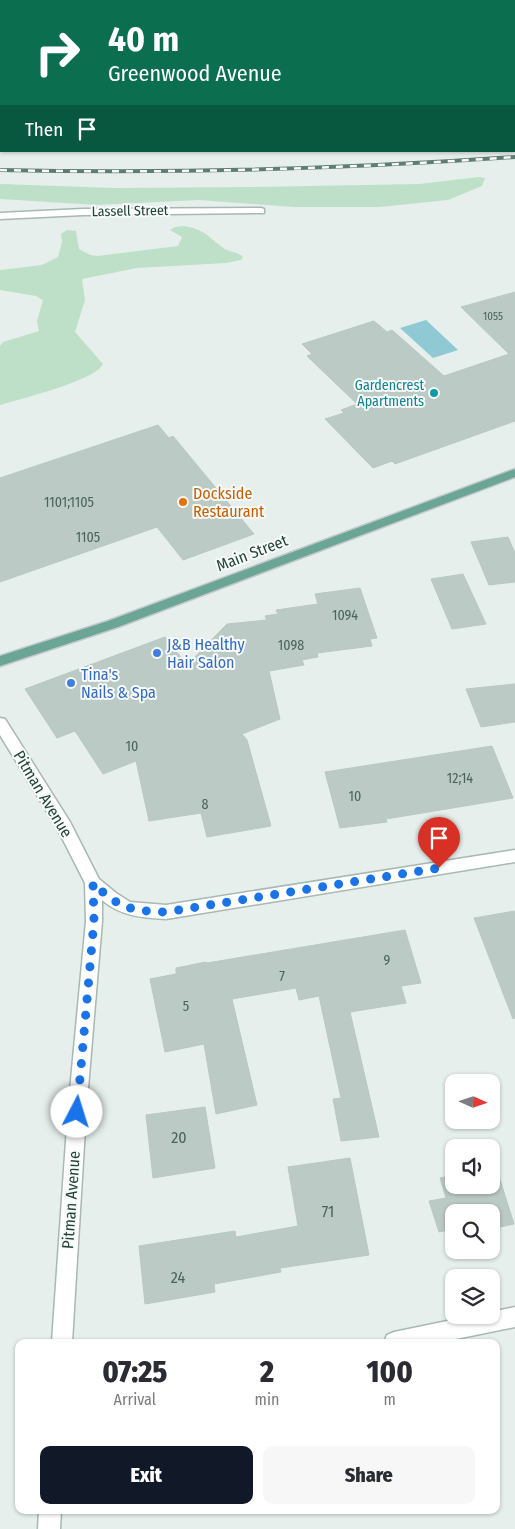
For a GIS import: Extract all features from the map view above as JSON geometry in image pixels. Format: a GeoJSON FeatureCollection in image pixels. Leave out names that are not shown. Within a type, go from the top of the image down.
{"type":"FeatureCollection","features":[{"type":"Feature","properties":{"kind":"main road","name":"Main Street"},"geometry":{"type":"LineString","coordinates":[[0,660],[113,624],[515,473]]}},
{"type":"Feature","properties":{"kind":"street","name":"Lassell Street"},"geometry":{"type":"LineString","coordinates":[[0,216],[92,212],[261,211]]}},
{"type":"Feature","properties":{"kind":"street","name":"Pitman Avenue"},"geometry":{"type":"LineString","coordinates":[[0,723],[64,826],[93,883],[94,921],[77,1112],[62,1339]]}},
{"type":"Feature","properties":{"kind":"street"},"geometry":{"type":"LineString","coordinates":[[93,883],[109,898],[124,907],[166,912],[515,856]]}},
{"type":"Feature","properties":{"kind":"street"},"geometry":{"type":"LineString","coordinates":[[409,1339],[515,1317]]}},
{"type":"Feature","properties":{"kind":"street"},"geometry":{"type":"LineString","coordinates":[[49,1529],[50,1514]]}},
{"type":"Feature","properties":{"kind":"green space"},"geometry":{"type":"Polygon","coordinates":[[[479,177],[485,178],[482,186],[448,200],[380,207],[293,207],[199,200],[96,205],[0,199],[0,184],[114,188],[252,187],[419,184],[479,177]]]}},
{"type":"Feature","properties":{"kind":"green space"},"geometry":{"type":"Polygon","coordinates":[[[184,226],[197,229],[225,249],[243,257],[241,260],[226,263],[137,268],[82,279],[85,300],[75,332],[103,364],[86,377],[72,383],[0,405],[0,346],[3,342],[39,331],[37,321],[43,300],[36,296],[0,290],[0,270],[42,265],[58,257],[62,242],[61,234],[67,230],[76,231],[79,249],[90,255],[97,256],[178,246],[182,237],[170,230],[175,227],[184,226]]]}},
{"type":"Feature","properties":{"kind":"water"},"geometry":{"type":"Polygon","coordinates":[[[426,320],[458,350],[433,358],[400,328],[426,320]]]}},
{"type":"Feature","properties":{"kind":"building","name":"Gardencrest Apartments"},"geometry":{"type":"Polygon","coordinates":[[[515,292],[515,421],[395,464],[392,461],[373,468],[325,419],[344,413],[341,410],[357,404],[307,356],[312,354],[302,344],[374,321],[387,332],[392,330],[444,376],[509,354],[461,307],[515,292]]]}},
{"type":"Feature","properties":{"kind":"building"},"geometry":{"type":"Polygon","coordinates":[[[158,425],[169,438],[173,436],[254,534],[183,560],[157,527],[0,582],[0,478],[158,425]]]}},
{"type":"Feature","properties":{"kind":"building"},"geometry":{"type":"Polygon","coordinates":[[[508,537],[515,553],[515,582],[489,585],[471,542],[508,537]]]}},
{"type":"Feature","properties":{"kind":"building"},"geometry":{"type":"Polygon","coordinates":[[[463,574],[486,624],[452,629],[431,579],[463,574]]]}},
{"type":"Feature","properties":{"kind":"building"},"geometry":{"type":"Polygon","coordinates":[[[360,588],[377,638],[370,639],[372,646],[317,653],[318,657],[302,660],[304,665],[269,671],[280,719],[242,734],[247,740],[271,826],[207,837],[201,813],[149,821],[136,761],[103,774],[75,731],[57,738],[25,689],[165,637],[187,665],[227,624],[267,620],[265,616],[278,614],[276,610],[318,604],[315,594],[360,588]]]}},
{"type":"Feature","properties":{"kind":"building"},"geometry":{"type":"Polygon","coordinates":[[[515,684],[515,722],[481,727],[466,689],[515,684]]]}},
{"type":"Feature","properties":{"kind":"building"},"geometry":{"type":"Polygon","coordinates":[[[492,746],[513,798],[386,819],[387,822],[340,828],[325,772],[492,746]]]}},
{"type":"Feature","properties":{"kind":"building"},"geometry":{"type":"Polygon","coordinates":[[[515,911],[515,1018],[513,1019],[474,918],[515,911]]]}},
{"type":"Feature","properties":{"kind":"building"},"geometry":{"type":"Polygon","coordinates":[[[405,930],[421,983],[401,986],[406,1003],[350,1012],[379,1137],[341,1141],[333,1099],[341,1098],[319,996],[299,1000],[296,988],[232,999],[257,1105],[216,1114],[204,1044],[165,1052],[150,979],[176,974],[176,968],[206,962],[405,930]]]}},
{"type":"Feature","properties":{"kind":"building"},"geometry":{"type":"Polygon","coordinates":[[[205,1107],[215,1168],[153,1178],[146,1115],[205,1107]]]}},
{"type":"Feature","properties":{"kind":"building"},"geometry":{"type":"Polygon","coordinates":[[[350,1158],[369,1255],[280,1268],[281,1272],[214,1284],[215,1292],[145,1304],[139,1246],[235,1231],[236,1237],[298,1226],[288,1167],[350,1158]]]}},
{"type":"Feature","properties":{"kind":"building"},"geometry":{"type":"Polygon","coordinates":[[[445,1177],[445,1194],[500,1194],[500,1180],[514,1224],[500,1227],[500,1204],[445,1204],[445,1231],[439,1232],[429,1201],[446,1198],[440,1178],[445,1177]]]}},
{"type":"Feature","properties":{"kind":"railway"},"geometry":{"type":"LineString","coordinates":[[0,170],[193,171],[386,165],[515,157]]}},
{"type":"Feature","properties":{"kind":"place","name":"Gardencrest Apartments"},"geometry":{"type":"Point","coordinates":[434,393]}},
{"type":"Feature","properties":{"kind":"place","name":"Dockside Restaurant"},"geometry":{"type":"Point","coordinates":[183,502]}},
{"type":"Feature","properties":{"kind":"place","name":"J&B Healthy Hair Salon"},"geometry":{"type":"Point","coordinates":[157,653]}},
{"type":"Feature","properties":{"kind":"place","name":"Tina's Nails & Spa"},"geometry":{"type":"Point","coordinates":[71,683]}},
{"type":"Feature","properties":{"kind":"route"},"geometry":{"type":"LineString","coordinates":[[77,1112],[94,921],[93,883],[115,903],[124,907],[166,912],[439,868]]}}]}
